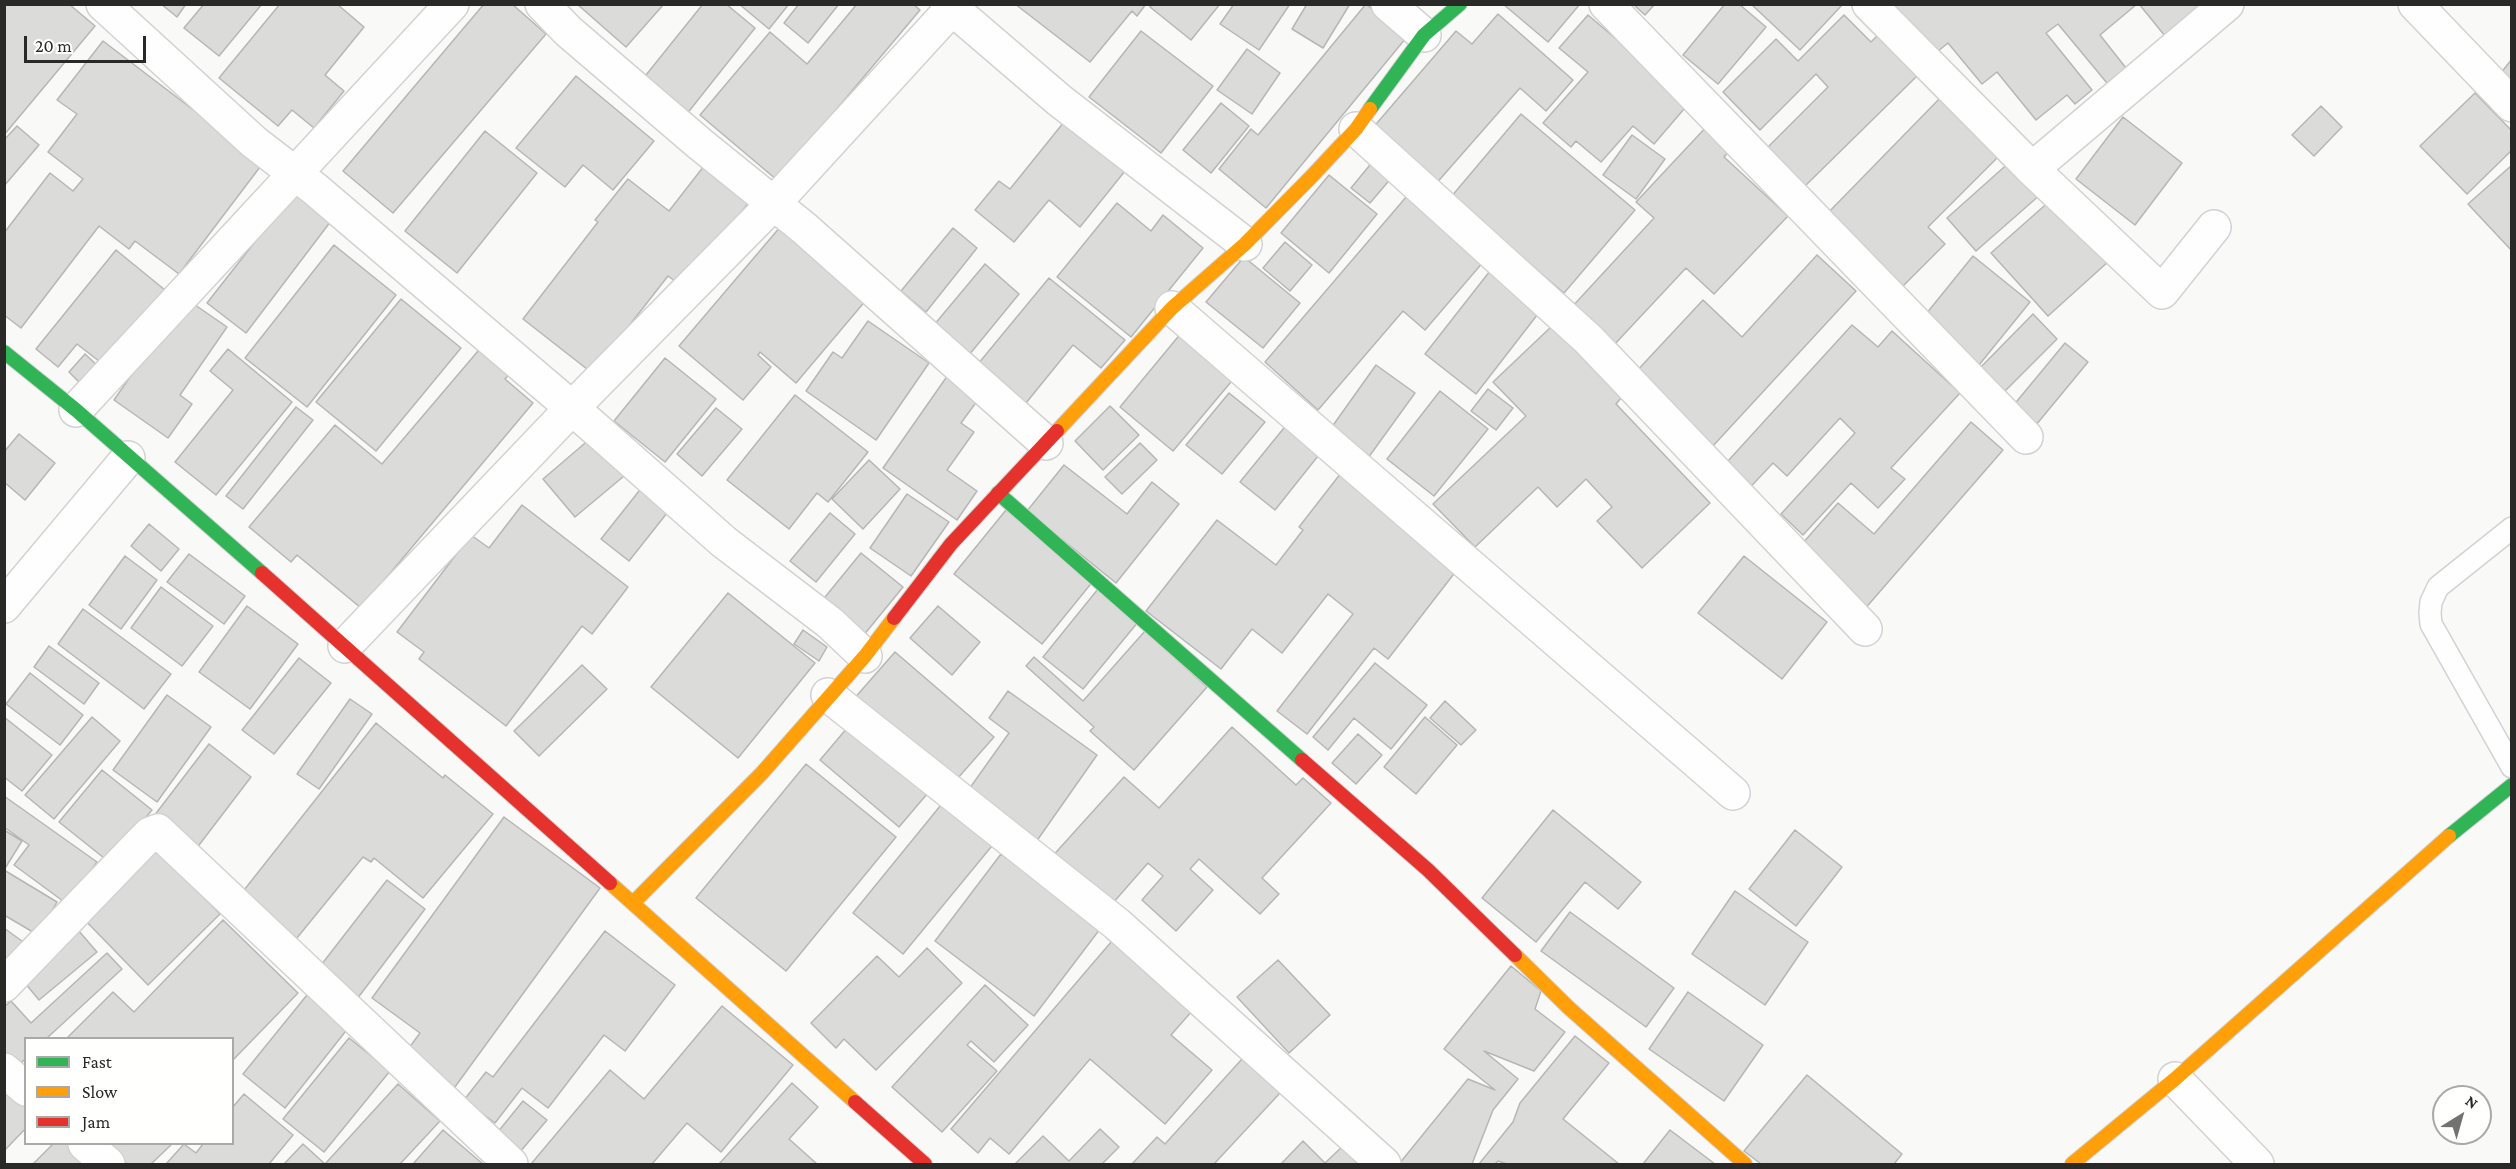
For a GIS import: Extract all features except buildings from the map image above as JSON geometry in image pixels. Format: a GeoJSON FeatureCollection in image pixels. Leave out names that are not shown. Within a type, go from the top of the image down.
{"type":"FeatureCollection","features":[{"type":"Feature","properties":{"kind":"street"},"geometry":{"type":"LineString","coordinates":[[102,4],[254,142],[295,172],[572,408],[724,542],[830,623],[865,656]]}},
{"type":"Feature","properties":{"kind":"street"},"geometry":{"type":"LineString","coordinates":[[76,410],[452,4]]}},
{"type":"Feature","properties":{"kind":"street"},"geometry":{"type":"LineString","coordinates":[[542,4],[568,30],[691,136],[774,203],[1046,443]]}},
{"type":"Feature","properties":{"kind":"street"},"geometry":{"type":"LineString","coordinates":[[1388,4],[1424,35]]}},
{"type":"Feature","properties":{"kind":"street"},"geometry":{"type":"LineString","coordinates":[[633,903],[762,774],[828,695],[865,656],[951,544],[1172,309],[1245,244],[1356,129],[1424,35],[1460,4]]}},
{"type":"Feature","properties":{"kind":"street"},"geometry":{"type":"LineString","coordinates":[[1606,4],[2026,437]]}},
{"type":"Feature","properties":{"kind":"street"},"geometry":{"type":"LineString","coordinates":[[1869,4],[2032,169],[2162,292],[2214,227]]}},
{"type":"Feature","properties":{"kind":"street"},"geometry":{"type":"LineString","coordinates":[[2032,169],[2227,4]]}},
{"type":"Feature","properties":{"kind":"street"},"geometry":{"type":"LineString","coordinates":[[2415,4],[2511,105]]}},
{"type":"Feature","properties":{"kind":"street"},"geometry":{"type":"LineString","coordinates":[[345,646],[572,408],[774,203],[952,6],[1059,100],[1245,244]]}},
{"type":"Feature","properties":{"kind":"street"},"geometry":{"type":"LineString","coordinates":[[1356,129],[1588,339],[1865,629]]}},
{"type":"Feature","properties":{"kind":"street"},"geometry":{"type":"LineString","coordinates":[[1172,309],[1733,793]]}},
{"type":"Feature","properties":{"kind":"street"},"geometry":{"type":"LineString","coordinates":[[4,352],[76,410],[345,646],[925,1164]]}},
{"type":"Feature","properties":{"kind":"street"},"geometry":{"type":"LineString","coordinates":[[4,606],[128,458]]}},
{"type":"Feature","properties":{"kind":"street"},"geometry":{"type":"LineString","coordinates":[[998,493],[1428,870],[1569,1008],[1745,1164]]}},
{"type":"Feature","properties":{"kind":"street"},"geometry":{"type":"LineString","coordinates":[[828,695],[1117,924],[1384,1164]]}},
{"type":"Feature","properties":{"kind":"street"},"geometry":{"type":"LineString","coordinates":[[2072,1164],[2175,1079],[2422,857],[2511,785]]}},
{"type":"Feature","properties":{"kind":"street"},"geometry":{"type":"LineString","coordinates":[[4,985],[140,844],[150,834],[158,831],[511,1164]]}},
{"type":"Feature","properties":{"kind":"street"},"geometry":{"type":"LineString","coordinates":[[4,1070],[24,1087]]}},
{"type":"Feature","properties":{"kind":"street"},"geometry":{"type":"LineString","coordinates":[[2175,1079],[2257,1164]]}},
{"type":"Feature","properties":{"kind":"street"},"geometry":{"type":"LineString","coordinates":[[87,1145],[108,1164]]}},
{"type":"Feature","properties":{"kind":"lane"},"geometry":{"type":"LineString","coordinates":[[2511,528],[2438,587],[2431,602],[2430,613],[2432,624],[2511,767]]}},
{"type":"Feature","properties":{"kind":"traffic: fast"},"geometry":{"type":"LineString","coordinates":[[1370,109],[1424,35],[1460,4]]}},
{"type":"Feature","properties":{"kind":"traffic: fast"},"geometry":{"type":"LineString","coordinates":[[4,352],[76,410],[262,573]]}},
{"type":"Feature","properties":{"kind":"traffic: fast"},"geometry":{"type":"LineString","coordinates":[[998,493],[1302,760]]}},
{"type":"Feature","properties":{"kind":"traffic: fast"},"geometry":{"type":"LineString","coordinates":[[2449,836],[2512,785]]}},
{"type":"Feature","properties":{"kind":"traffic: slow"},"geometry":{"type":"LineString","coordinates":[[1057,431],[1172,308],[1245,244],[1312,176],[1356,129],[1370,109]]}},
{"type":"Feature","properties":{"kind":"traffic: slow"},"geometry":{"type":"LineString","coordinates":[[633,903],[762,773],[865,656],[894,618]]}},
{"type":"Feature","properties":{"kind":"traffic: slow"},"geometry":{"type":"LineString","coordinates":[[2072,1164],[2175,1079],[2449,836]]}},
{"type":"Feature","properties":{"kind":"traffic: slow"},"geometry":{"type":"LineString","coordinates":[[610,883],[855,1102]]}},
{"type":"Feature","properties":{"kind":"traffic: slow"},"geometry":{"type":"LineString","coordinates":[[1515,955],[1569,1008],[1745,1164]]}},
{"type":"Feature","properties":{"kind":"traffic: jam"},"geometry":{"type":"LineString","coordinates":[[894,618],[951,544],[1057,431]]}},
{"type":"Feature","properties":{"kind":"traffic: jam"},"geometry":{"type":"LineString","coordinates":[[262,573],[610,883]]}},
{"type":"Feature","properties":{"kind":"traffic: jam"},"geometry":{"type":"LineString","coordinates":[[1302,760],[1428,870],[1515,955]]}},
{"type":"Feature","properties":{"kind":"traffic: jam"},"geometry":{"type":"LineString","coordinates":[[855,1102],[925,1164]]}}]}
